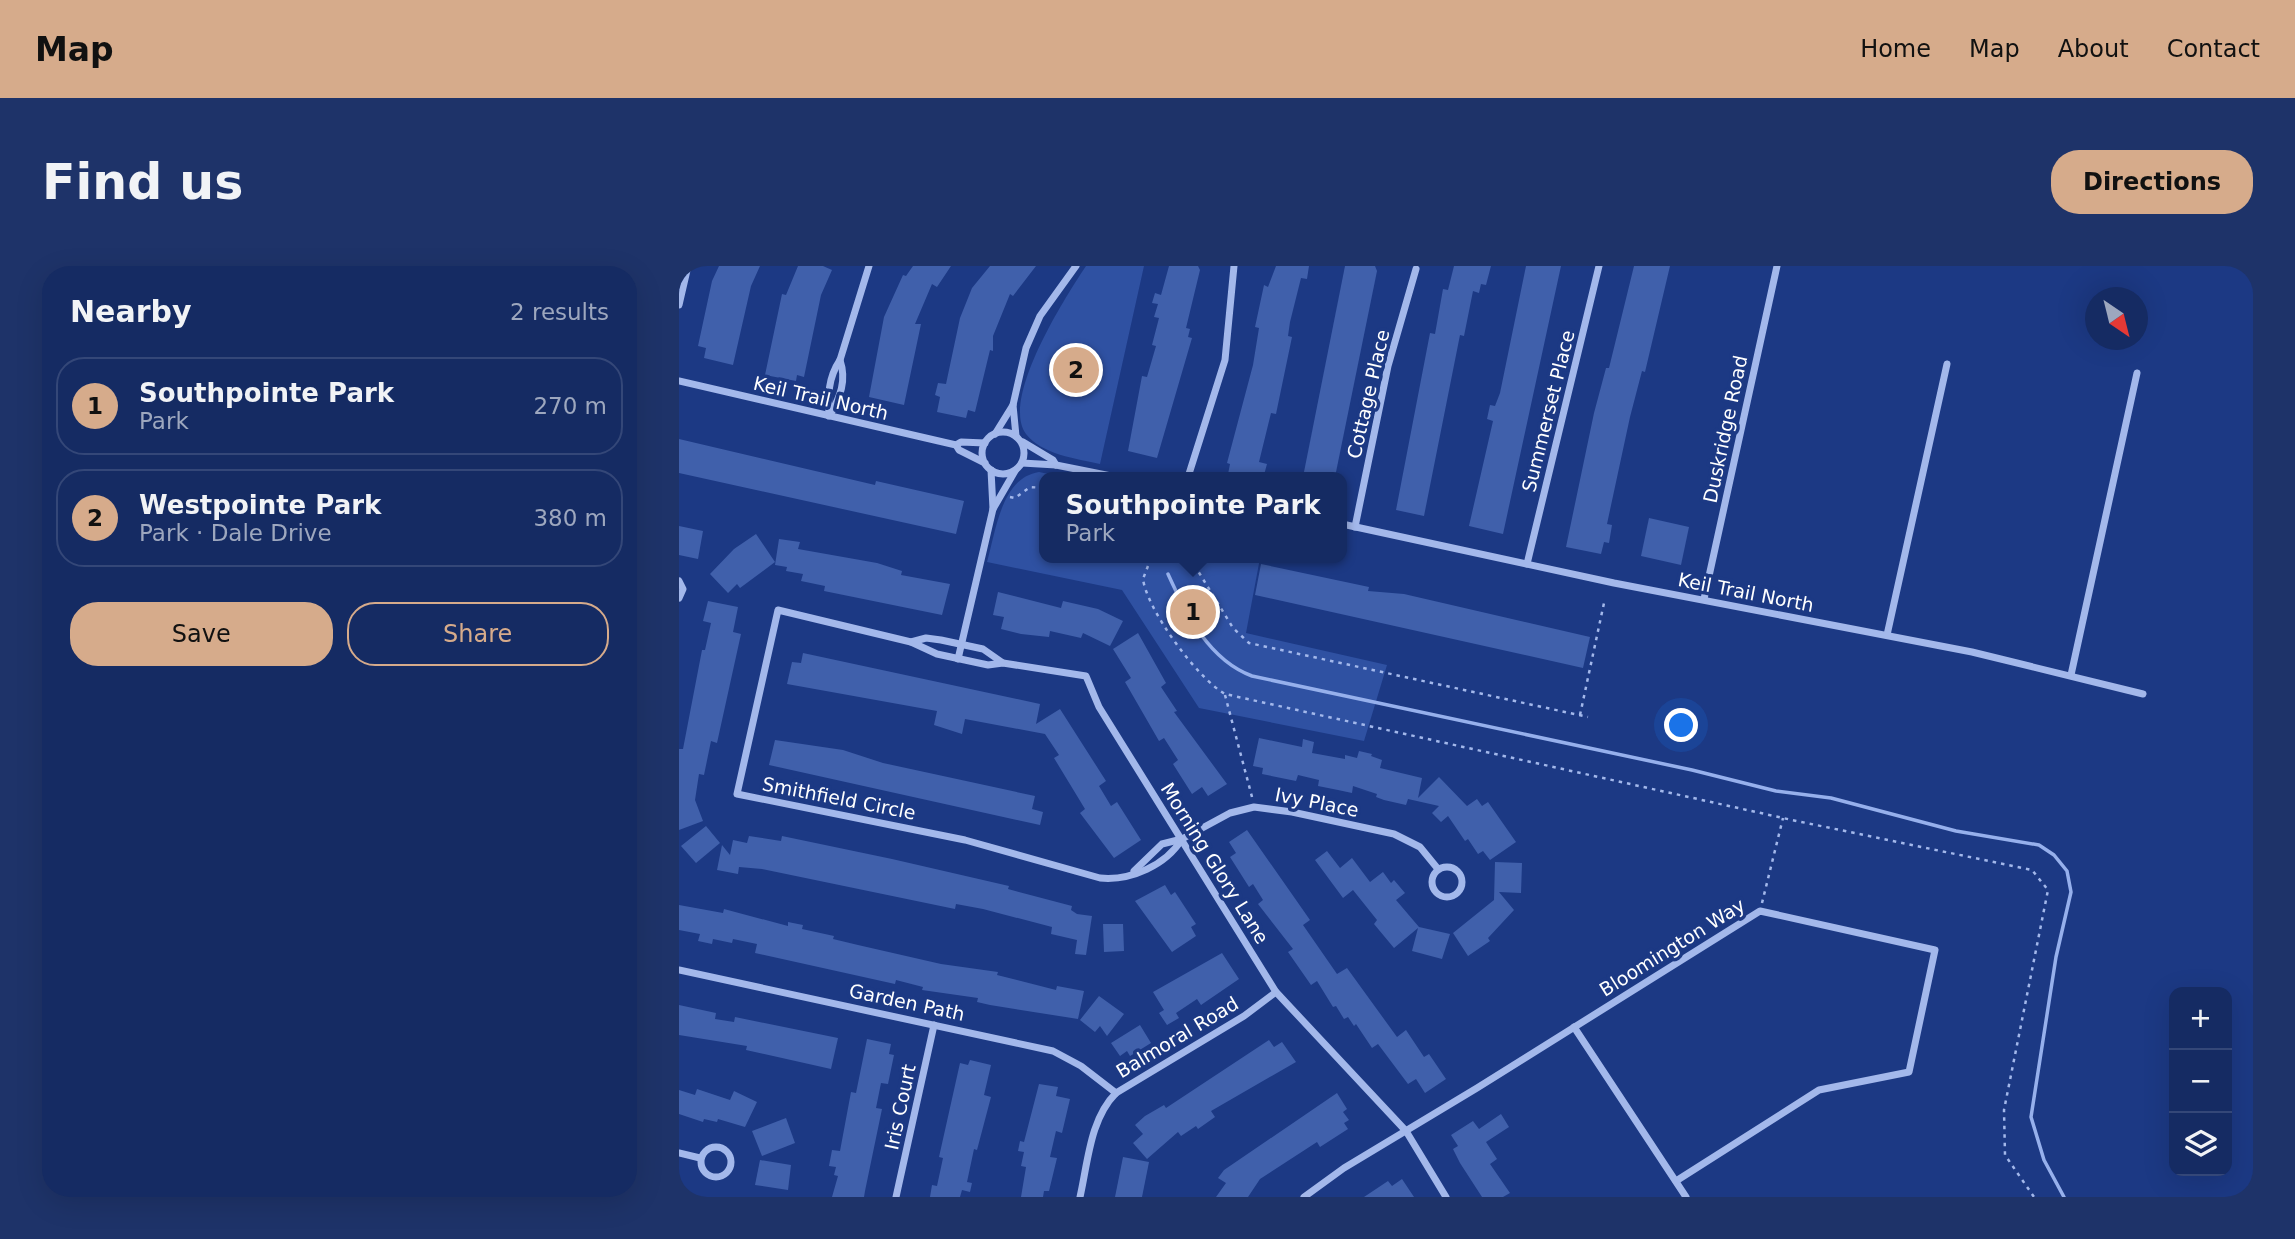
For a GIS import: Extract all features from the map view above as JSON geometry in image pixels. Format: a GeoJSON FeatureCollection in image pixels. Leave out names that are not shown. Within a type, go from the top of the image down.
{"type":"FeatureCollection","features":[{"type":"Feature","properties":{"kind":"street"},"geometry":{"type":"LineString","coordinates":[[679,305],[688,266]]}},
{"type":"Feature","properties":{"kind":"street"},"geometry":{"type":"LineString","coordinates":[[829,416],[828,391],[833,370],[840,360],[869,266]]}},
{"type":"Feature","properties":{"kind":"street"},"geometry":{"type":"LineString","coordinates":[[1016,470],[1003,474],[956,445],[961,442],[985,443],[995,434],[1013,405],[1026,348],[1040,316],[1076,266]]}},
{"type":"Feature","properties":{"kind":"street"},"geometry":{"type":"LineString","coordinates":[[1190,472],[1224,360],[1234,266]]}},
{"type":"Feature","properties":{"kind":"street","name":"Summerset Place"},"geometry":{"type":"LineString","coordinates":[[1527,564],[1599,266]]}},
{"type":"Feature","properties":{"kind":"street","name":"Duskridge Road"},"geometry":{"type":"LineString","coordinates":[[1704,599],[1777,266]]}},
{"type":"Feature","properties":{"kind":"street","name":"Cottage Place"},"geometry":{"type":"LineString","coordinates":[[1355,527],[1388,366],[1417,267]]}},
{"type":"Feature","properties":{"kind":"street"},"geometry":{"type":"LineString","coordinates":[[829,416],[841,394],[843,371],[840,360]]}},
{"type":"Feature","properties":{"kind":"street"},"geometry":{"type":"LineString","coordinates":[[1887,635],[1947,364]]}},
{"type":"Feature","properties":{"kind":"street"},"geometry":{"type":"LineString","coordinates":[[2071,676],[2137,373]]}},
{"type":"Feature","properties":{"kind":"street","name":"Keil Trail North"},"geometry":{"type":"LineString","coordinates":[[679,381],[956,445]]}},
{"type":"Feature","properties":{"kind":"street"},"geometry":{"type":"LineString","coordinates":[[958,659],[993,509],[1022,463],[1024,452],[1018,438],[1013,405]]}},
{"type":"Feature","properties":{"kind":"street"},"geometry":{"type":"LineString","coordinates":[[995,434],[1018,438],[1053,460],[1056,465]]}},
{"type":"Feature","properties":{"kind":"street"},"geometry":{"type":"LineString","coordinates":[[985,443],[993,509]]}},
{"type":"Feature","properties":{"kind":"street"},"geometry":{"type":"LineString","coordinates":[[1022,463],[1056,465],[1091,472]]}},
{"type":"Feature","properties":{"kind":"street","name":"Keil Trail North"},"geometry":{"type":"LineString","coordinates":[[1347,525],[1527,564],[1887,635],[2143,694]]}},
{"type":"Feature","properties":{"kind":"street"},"geometry":{"type":"LineString","coordinates":[[679,581],[683,589],[679,598]]}},
{"type":"Feature","properties":{"kind":"street","name":"Smithfield Circle"},"geometry":{"type":"LineString","coordinates":[[1003,663],[988,665],[958,659],[923,650],[911,642],[778,610],[737,794],[965,840],[1100,878],[1120,877],[1134,871],[1146,870],[1171,857],[1182,839]]}},
{"type":"Feature","properties":{"kind":"street","name":"Morning Glory Lane"},"geometry":{"type":"LineString","coordinates":[[911,642],[926,638],[993,654],[1003,663],[1086,676],[1099,707],[1276,992],[1406,1131],[1446,1197]]}},
{"type":"Feature","properties":{"kind":"street","name":"Ivy Place"},"geometry":{"type":"LineString","coordinates":[[1182,839],[1219,818],[1254,807],[1292,811],[1394,834],[1420,848],[1438,869]]}},
{"type":"Feature","properties":{"kind":"street"},"geometry":{"type":"LineString","coordinates":[[1134,871],[1162,844],[1182,839]]}},
{"type":"Feature","properties":{"kind":"street","name":"Ivy Place"},"geometry":{"type":"LineString","coordinates":[[1452,867],[1459,872],[1462,886],[1457,893],[1443,896],[1435,891],[1433,877],[1438,869],[1452,867]]}},
{"type":"Feature","properties":{"kind":"street","name":"Bloomington Way"},"geometry":{"type":"LineString","coordinates":[[1304,1197],[1344,1168],[1760,911],[1935,950],[1909,1072],[1819,1090],[1676,1181]]}},
{"type":"Feature","properties":{"kind":"street","name":"Garden Path"},"geometry":{"type":"LineString","coordinates":[[679,970],[1053,1051],[1081,1066],[1116,1093]]}},
{"type":"Feature","properties":{"kind":"street","name":"Balmoral Road"},"geometry":{"type":"LineString","coordinates":[[1080,1197],[1099,1116],[1116,1093],[1244,1016],[1276,992]]}},
{"type":"Feature","properties":{"kind":"street","name":"Iris Court"},"geometry":{"type":"LineString","coordinates":[[897,1197],[934,1025]]}},
{"type":"Feature","properties":{"kind":"street"},"geometry":{"type":"LineString","coordinates":[[1574,1027],[1686,1197]]}},
{"type":"Feature","properties":{"kind":"street"},"geometry":{"type":"LineString","coordinates":[[721,1147],[728,1152],[731,1165],[722,1176],[712,1177],[703,1172],[700,1158],[708,1148],[721,1147]]}},
{"type":"Feature","properties":{"kind":"street"},"geometry":{"type":"LineString","coordinates":[[679,1153],[700,1158]]}},
{"type":"Feature","properties":{"kind":"path"},"geometry":{"type":"LineString","coordinates":[[1008,496],[1015,498],[1030,487],[1039,488]]}},
{"type":"Feature","properties":{"kind":"path"},"geometry":{"type":"LineString","coordinates":[[1149,563],[1143,579],[1149,597],[1192,666],[1208,684],[1225,694],[1783,818],[2032,870],[2048,890],[2004,1110],[2005,1155],[2034,1197]]}},
{"type":"Feature","properties":{"kind":"path"},"geometry":{"type":"LineString","coordinates":[[1193,563],[1233,628],[1249,643],[1588,717]]}},
{"type":"Feature","properties":{"kind":"path"},"geometry":{"type":"LineString","coordinates":[[1580,715],[1604,603]]}},
{"type":"Feature","properties":{"kind":"path"},"geometry":{"type":"LineString","coordinates":[[1225,694],[1254,807]]}},
{"type":"Feature","properties":{"kind":"path"},"geometry":{"type":"LineString","coordinates":[[1760,911],[1783,818]]}},
{"type":"Feature","properties":{"kind":"shaded area"},"geometry":{"type":"Polygon","coordinates":[[[1086,266],[1144,266],[1100,464],[1060,455],[1041,446],[1026,434],[1020,418],[1028,373],[1051,323],[1086,266]]]}},
{"type":"Feature","properties":{"kind":"shaded area"},"geometry":{"type":"Polygon","coordinates":[[[1039,472],[1039,563],[1259,563],[1246,633],[1387,665],[1364,741],[1199,708],[1122,590],[987,562],[1002,508],[1016,484],[1026,476],[1039,472]]]}},
{"type":"Feature","properties":{"kind":"building"},"geometry":{"type":"Polygon","coordinates":[[[719,266],[760,266],[751,286],[733,365],[704,358],[706,348],[698,346],[712,281],[719,266]]]}},
{"type":"Feature","properties":{"kind":"building"},"geometry":{"type":"Polygon","coordinates":[[[798,266],[823,266],[832,270],[821,295],[804,377],[797,375],[796,381],[765,375],[782,294],[786,295],[798,266]]]}},
{"type":"Feature","properties":{"kind":"building"},"geometry":{"type":"Polygon","coordinates":[[[913,266],[951,266],[937,287],[932,284],[915,324],[921,324],[904,405],[869,397],[884,317],[903,275],[906,276],[913,266]]]}},
{"type":"Feature","properties":{"kind":"building"},"geometry":{"type":"Polygon","coordinates":[[[990,266],[1036,266],[1013,296],[1010,294],[993,336],[993,351],[990,350],[975,412],[968,410],[966,418],[937,412],[940,397],[935,395],[938,383],[946,384],[960,318],[972,288],[990,266]]]}},
{"type":"Feature","properties":{"kind":"building"},"geometry":{"type":"Polygon","coordinates":[[[1169,266],[1198,266],[1200,270],[1186,328],[1190,329],[1188,337],[1192,338],[1157,458],[1128,451],[1142,376],[1147,377],[1156,346],[1152,345],[1159,318],[1154,317],[1158,304],[1152,303],[1155,293],[1161,295],[1169,266]]]}},
{"type":"Feature","properties":{"kind":"building"},"geometry":{"type":"Polygon","coordinates":[[[1276,266],[1309,266],[1307,279],[1301,278],[1290,322],[1288,336],[1292,337],[1276,414],[1271,413],[1259,462],[1267,464],[1265,472],[1228,472],[1230,464],[1227,463],[1253,365],[1259,328],[1255,327],[1264,285],[1268,287],[1276,266]]]}},
{"type":"Feature","properties":{"kind":"building"},"geometry":{"type":"Polygon","coordinates":[[[1345,266],[1375,266],[1377,271],[1336,472],[1304,472],[1345,266]]]}},
{"type":"Feature","properties":{"kind":"building"},"geometry":{"type":"Polygon","coordinates":[[[1454,266],[1491,266],[1486,285],[1481,284],[1479,293],[1473,291],[1464,336],[1460,335],[1424,516],[1396,510],[1430,333],[1435,334],[1443,289],[1448,290],[1454,266]]]}},
{"type":"Feature","properties":{"kind":"building"},"geometry":{"type":"Polygon","coordinates":[[[1526,266],[1561,266],[1503,534],[1469,526],[1493,421],[1487,419],[1490,405],[1495,406],[1500,393],[1526,266]]]}},
{"type":"Feature","properties":{"kind":"building"},"geometry":{"type":"Polygon","coordinates":[[[1634,266],[1670,266],[1645,372],[1642,371],[1630,417],[1607,524],[1612,525],[1609,543],[1604,542],[1601,554],[1566,547],[1594,413],[1606,368],[1609,368],[1634,266]]]}},
{"type":"Feature","properties":{"kind":"building"},"geometry":{"type":"Polygon","coordinates":[[[679,439],[875,485],[876,481],[964,501],[956,534],[679,473],[679,439]]]}},
{"type":"Feature","properties":{"kind":"building"},"geometry":{"type":"Polygon","coordinates":[[[1649,518],[1689,527],[1681,565],[1641,556],[1649,518]]]}},
{"type":"Feature","properties":{"kind":"building"},"geometry":{"type":"Polygon","coordinates":[[[679,526],[703,531],[698,559],[679,555],[679,526]]]}},
{"type":"Feature","properties":{"kind":"building"},"geometry":{"type":"Polygon","coordinates":[[[756,534],[775,562],[740,588],[737,584],[728,593],[710,574],[734,549],[756,534]]]}},
{"type":"Feature","properties":{"kind":"building"},"geometry":{"type":"Polygon","coordinates":[[[779,539],[800,542],[798,549],[877,563],[902,571],[901,575],[950,584],[942,615],[824,591],[825,586],[801,581],[803,574],[786,571],[787,567],[775,565],[779,539]]]}},
{"type":"Feature","properties":{"kind":"building"},"geometry":{"type":"Polygon","coordinates":[[[1261,564],[1369,587],[1368,591],[1404,594],[1590,637],[1583,668],[1255,595],[1261,564]]]}},
{"type":"Feature","properties":{"kind":"building"},"geometry":{"type":"Polygon","coordinates":[[[998,592],[1061,608],[1063,601],[1098,609],[1123,621],[1110,646],[1083,633],[1081,638],[1050,631],[1049,637],[1021,634],[1001,629],[1004,617],[993,615],[998,592]]]}},
{"type":"Feature","properties":{"kind":"building"},"geometry":{"type":"Polygon","coordinates":[[[708,601],[738,607],[733,632],[741,634],[717,743],[711,741],[704,775],[699,774],[695,800],[703,821],[679,830],[679,749],[683,749],[702,650],[705,650],[711,623],[703,621],[708,601]]]}},
{"type":"Feature","properties":{"kind":"building"},"geometry":{"type":"Polygon","coordinates":[[[1138,633],[1166,683],[1161,687],[1177,711],[1174,712],[1227,784],[1208,796],[1202,787],[1192,794],[1173,764],[1178,760],[1164,738],[1159,741],[1125,682],[1131,678],[1113,649],[1138,633]]]}},
{"type":"Feature","properties":{"kind":"building"},"geometry":{"type":"Polygon","coordinates":[[[803,653],[1040,704],[1036,724],[1060,709],[1106,781],[1099,786],[1111,806],[1117,802],[1141,840],[1114,858],[1080,813],[1085,809],[1054,758],[1059,755],[1045,734],[965,719],[962,734],[934,725],[937,711],[787,684],[792,662],[801,663],[803,653]]]}},
{"type":"Feature","properties":{"kind":"building"},"geometry":{"type":"Polygon","coordinates":[[[1259,738],[1302,747],[1303,739],[1314,742],[1312,753],[1345,759],[1345,755],[1357,758],[1359,751],[1372,754],[1371,756],[1382,760],[1380,768],[1422,778],[1418,798],[1439,777],[1467,806],[1477,799],[1482,806],[1488,802],[1516,842],[1490,860],[1483,851],[1478,854],[1468,839],[1465,841],[1448,816],[1441,822],[1432,813],[1439,806],[1408,799],[1406,805],[1384,800],[1376,797],[1377,794],[1353,786],[1352,793],[1318,786],[1319,780],[1298,775],[1296,781],[1262,774],[1263,768],[1253,766],[1259,738]]]}},
{"type":"Feature","properties":{"kind":"building"},"geometry":{"type":"Polygon","coordinates":[[[775,740],[843,750],[883,763],[1035,796],[1032,809],[1043,812],[1040,825],[769,765],[775,740]]]}},
{"type":"Feature","properties":{"kind":"building"},"geometry":{"type":"Polygon","coordinates":[[[706,826],[720,843],[696,863],[681,846],[706,826]]]}},
{"type":"Feature","properties":{"kind":"building"},"geometry":{"type":"Polygon","coordinates":[[[1247,830],[1310,920],[1303,925],[1337,974],[1347,968],[1397,1037],[1406,1030],[1424,1057],[1429,1054],[1446,1079],[1425,1093],[1416,1079],[1408,1084],[1378,1044],[1372,1048],[1356,1024],[1354,1026],[1348,1017],[1344,1019],[1336,1006],[1333,1007],[1317,981],[1311,985],[1288,952],[1293,949],[1258,904],[1263,900],[1253,884],[1249,887],[1230,857],[1236,853],[1229,842],[1247,830]]]}},
{"type":"Feature","properties":{"kind":"building"},"geometry":{"type":"Polygon","coordinates":[[[749,836],[781,841],[782,836],[892,859],[1009,886],[1008,889],[1072,906],[1071,910],[1077,914],[1092,916],[1086,955],[1075,954],[1077,940],[1051,934],[1052,927],[983,909],[956,904],[955,909],[762,869],[739,867],[738,874],[717,870],[722,845],[730,855],[733,840],[747,843],[749,836]]]}},
{"type":"Feature","properties":{"kind":"building"},"geometry":{"type":"Polygon","coordinates":[[[1327,851],[1340,868],[1352,858],[1370,882],[1383,872],[1391,883],[1394,880],[1405,893],[1396,900],[1419,927],[1450,934],[1442,959],[1412,951],[1418,928],[1394,948],[1374,924],[1377,920],[1353,890],[1343,898],[1315,860],[1327,851]]]}},
{"type":"Feature","properties":{"kind":"building"},"geometry":{"type":"Polygon","coordinates":[[[1495,862],[1522,863],[1521,893],[1499,892],[1514,910],[1488,938],[1490,941],[1468,956],[1453,933],[1494,900],[1495,862]]]}},
{"type":"Feature","properties":{"kind":"building"},"geometry":{"type":"Polygon","coordinates":[[[1165,885],[1171,895],[1175,892],[1196,924],[1191,927],[1196,936],[1172,952],[1135,901],[1165,885]]]}},
{"type":"Feature","properties":{"kind":"building"},"geometry":{"type":"Polygon","coordinates":[[[679,905],[723,913],[724,909],[788,926],[788,922],[803,925],[802,929],[858,945],[941,964],[998,972],[997,975],[1056,990],[1057,986],[1084,991],[1078,1019],[990,1005],[977,1002],[978,998],[922,990],[923,987],[896,980],[895,984],[755,953],[757,944],[733,939],[732,943],[713,939],[712,944],[698,941],[700,934],[679,930],[679,905]]]}},
{"type":"Feature","properties":{"kind":"building"},"geometry":{"type":"Polygon","coordinates":[[[1103,924],[1123,924],[1124,951],[1104,952],[1103,924]]]}},
{"type":"Feature","properties":{"kind":"building"},"geometry":{"type":"Polygon","coordinates":[[[1222,953],[1239,979],[1201,1005],[1197,999],[1176,1013],[1179,1018],[1167,1025],[1159,1013],[1164,1010],[1153,992],[1222,953]]]}},
{"type":"Feature","properties":{"kind":"building"},"geometry":{"type":"Polygon","coordinates":[[[1099,996],[1124,1014],[1107,1036],[1100,1026],[1095,1032],[1080,1020],[1099,996]]]}},
{"type":"Feature","properties":{"kind":"building"},"geometry":{"type":"Polygon","coordinates":[[[679,1005],[716,1013],[715,1019],[734,1022],[735,1017],[838,1038],[831,1069],[746,1050],[747,1046],[679,1035],[679,1005]]]}},
{"type":"Feature","properties":{"kind":"building"},"geometry":{"type":"Polygon","coordinates":[[[1140,1025],[1151,1043],[1130,1056],[1127,1051],[1120,1056],[1111,1043],[1140,1025]]]}},
{"type":"Feature","properties":{"kind":"building"},"geometry":{"type":"Polygon","coordinates":[[[867,1039],[891,1044],[889,1054],[894,1055],[888,1084],[881,1083],[876,1108],[882,1109],[864,1197],[832,1197],[838,1176],[834,1175],[836,1167],[829,1166],[832,1150],[840,1151],[851,1092],[856,1093],[867,1039]]]}},
{"type":"Feature","properties":{"kind":"building"},"geometry":{"type":"Polygon","coordinates":[[[1269,1040],[1274,1047],[1282,1042],[1296,1062],[1211,1111],[1215,1117],[1198,1129],[1196,1126],[1181,1136],[1178,1132],[1147,1159],[1133,1143],[1143,1134],[1135,1125],[1145,1116],[1164,1105],[1166,1108],[1269,1040]]]}},
{"type":"Feature","properties":{"kind":"building"},"geometry":{"type":"Polygon","coordinates":[[[970,1060],[991,1065],[984,1095],[991,1097],[977,1150],[974,1149],[967,1182],[972,1183],[970,1192],[962,1190],[960,1197],[930,1197],[932,1185],[937,1186],[943,1158],[939,1157],[960,1063],[968,1065],[970,1060]]]}},
{"type":"Feature","properties":{"kind":"building"},"geometry":{"type":"Polygon","coordinates":[[[1039,1084],[1058,1087],[1056,1096],[1070,1099],[1062,1133],[1056,1131],[1050,1157],[1057,1158],[1049,1191],[1044,1191],[1043,1197],[1021,1197],[1026,1167],[1021,1166],[1024,1152],[1018,1151],[1020,1141],[1024,1142],[1039,1084]]]}},
{"type":"Feature","properties":{"kind":"building"},"geometry":{"type":"Polygon","coordinates":[[[697,1089],[730,1100],[734,1091],[757,1102],[745,1127],[718,1119],[717,1122],[704,1119],[703,1122],[679,1114],[679,1090],[695,1095],[697,1089]]]}},
{"type":"Feature","properties":{"kind":"building"},"geometry":{"type":"Polygon","coordinates":[[[1337,1093],[1347,1109],[1343,1112],[1349,1120],[1344,1123],[1348,1129],[1320,1147],[1317,1142],[1260,1179],[1248,1197],[1216,1197],[1226,1183],[1218,1178],[1224,1170],[1337,1093]]]}},
{"type":"Feature","properties":{"kind":"building"},"geometry":{"type":"Polygon","coordinates":[[[1501,1114],[1509,1127],[1486,1142],[1497,1159],[1490,1164],[1510,1193],[1503,1197],[1482,1197],[1453,1149],[1458,1146],[1451,1135],[1473,1121],[1479,1129],[1501,1114]]]}},
{"type":"Feature","properties":{"kind":"building"},"geometry":{"type":"Polygon","coordinates":[[[786,1118],[795,1143],[762,1156],[752,1131],[786,1118]]]}},
{"type":"Feature","properties":{"kind":"building"},"geometry":{"type":"Polygon","coordinates":[[[1123,1157],[1149,1162],[1142,1197],[1115,1197],[1123,1157]]]}},
{"type":"Feature","properties":{"kind":"building"},"geometry":{"type":"Polygon","coordinates":[[[760,1160],[791,1165],[788,1190],[755,1185],[760,1160]]]}},
{"type":"Feature","properties":{"kind":"building"},"geometry":{"type":"Polygon","coordinates":[[[1402,1179],[1414,1197],[1364,1197],[1388,1181],[1392,1186],[1402,1179]]]}},
{"type":"Feature","properties":{"kind":"waterway"},"geometry":{"type":"LineString","coordinates":[[1168,574],[1191,620],[1211,647],[1237,669],[1252,676],[1692,770],[1776,791],[1831,798],[1956,831],[2039,845],[2054,855],[2067,871],[2071,892],[2056,957],[2031,1117],[2044,1160],[2064,1197]]}},
{"type":"Feature","properties":{"kind":"place","name":"Westpointe Park"},"geometry":{"type":"Point","coordinates":[1076,370]}},
{"type":"Feature","properties":{"kind":"place","name":"Southpointe Park"},"geometry":{"type":"Point","coordinates":[1193,612]}}]}
